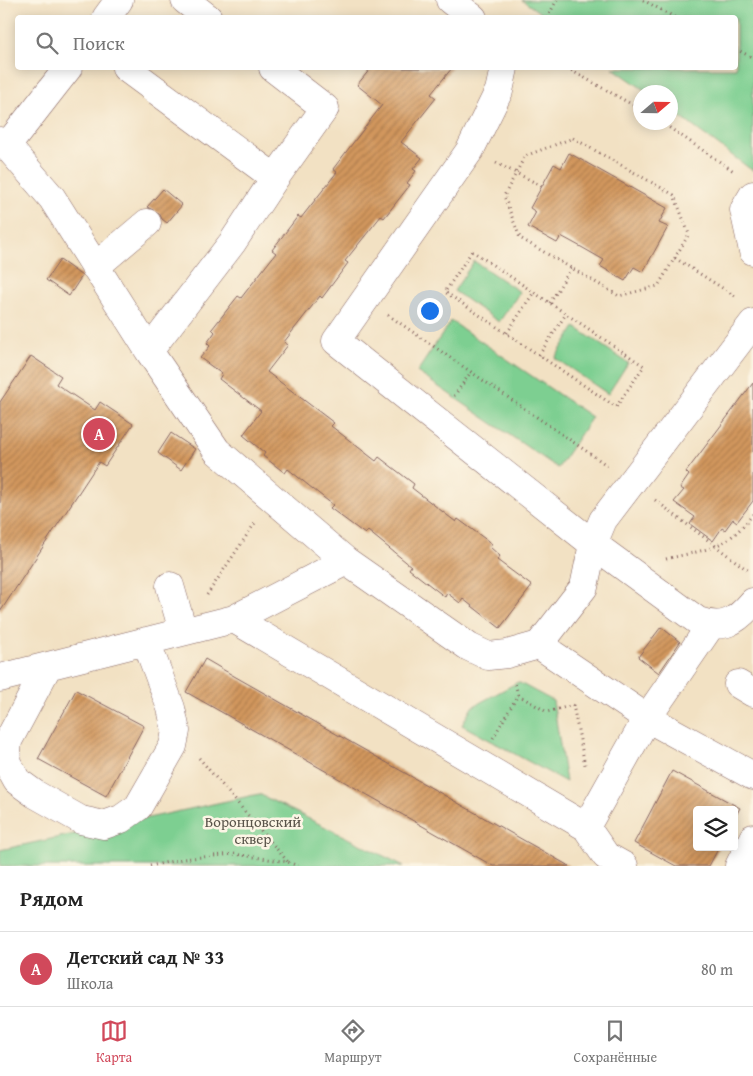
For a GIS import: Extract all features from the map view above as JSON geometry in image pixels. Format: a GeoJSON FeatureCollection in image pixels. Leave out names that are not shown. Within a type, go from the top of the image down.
{"type":"FeatureCollection","features":[{"type":"Feature","properties":{"kind":"lane"},"geometry":{"type":"LineString","coordinates":[[108,15],[120,0]]}},
{"type":"Feature","properties":{"kind":"lane"},"geometry":{"type":"LineString","coordinates":[[185,0],[204,15]]}},
{"type":"Feature","properties":{"kind":"lane"},"geometry":{"type":"LineString","coordinates":[[450,0],[469,15]]}},
{"type":"Feature","properties":{"kind":"lane"},"geometry":{"type":"LineString","coordinates":[[66,70],[3,144],[52,198],[148,351],[217,451],[346,561],[469,647],[488,656],[507,654],[539,645],[584,587],[593,544],[603,520],[753,323]]}},
{"type":"Feature","properties":{"kind":"lane"},"geometry":{"type":"LineString","coordinates":[[129,70],[275,178]]}},
{"type":"Feature","properties":{"kind":"lane"},"geometry":{"type":"LineString","coordinates":[[148,351],[232,243],[325,108],[276,70]]}},
{"type":"Feature","properties":{"kind":"lane"},"geometry":{"type":"LineString","coordinates":[[504,70],[499,91],[470,150],[336,341],[593,544],[698,621],[711,626],[725,625],[744,612],[753,602]]}},
{"type":"Feature","properties":{"kind":"lane"},"geometry":{"type":"LineString","coordinates":[[753,195],[744,210],[753,251]]}},
{"type":"Feature","properties":{"kind":"lane"},"geometry":{"type":"LineString","coordinates":[[95,267],[147,223]]}},
{"type":"Feature","properties":{"kind":"lane"},"geometry":{"type":"LineString","coordinates":[[0,678],[234,619],[346,561]]}},
{"type":"Feature","properties":{"kind":"lane"},"geometry":{"type":"LineString","coordinates":[[170,586],[183,631]]}},
{"type":"Feature","properties":{"kind":"lane"},"geometry":{"type":"LineString","coordinates":[[234,619],[479,763],[591,819],[606,856],[624,866]]}},
{"type":"Feature","properties":{"kind":"lane"},"geometry":{"type":"LineString","coordinates":[[591,819],[647,718],[711,626]]}},
{"type":"Feature","properties":{"kind":"lane"},"geometry":{"type":"LineString","coordinates":[[48,666],[8,741],[6,761],[17,781],[35,794],[81,820],[104,825],[121,820],[138,807],[173,746],[176,731],[171,708],[146,641]]}},
{"type":"Feature","properties":{"kind":"lane"},"geometry":{"type":"LineString","coordinates":[[539,645],[647,718],[753,776]]}},
{"type":"Feature","properties":{"kind":"lane"},"geometry":{"type":"LineString","coordinates":[[739,866],[753,838]]}},
{"type":"Feature","properties":{"kind":"path"},"geometry":{"type":"LineString","coordinates":[[549,15],[557,0]]}},
{"type":"Feature","properties":{"kind":"path"},"geometry":{"type":"LineString","coordinates":[[643,0],[670,15]]}},
{"type":"Feature","properties":{"kind":"path"},"geometry":{"type":"LineString","coordinates":[[738,50],[753,58]]}},
{"type":"Feature","properties":{"kind":"path"},"geometry":{"type":"LineString","coordinates":[[572,70],[633,105]]}},
{"type":"Feature","properties":{"kind":"path"},"geometry":{"type":"LineString","coordinates":[[673,130],[737,174]]}},
{"type":"Feature","properties":{"kind":"path"},"geometry":{"type":"LineString","coordinates":[[573,138],[674,195],[689,234],[658,286],[619,296],[520,238],[504,196],[516,172],[525,156],[573,138]]}},
{"type":"Feature","properties":{"kind":"path"},"geometry":{"type":"LineString","coordinates":[[502,166],[542,186]]}},
{"type":"Feature","properties":{"kind":"path"},"geometry":{"type":"LineString","coordinates":[[472,251],[550,303],[644,366],[616,407],[445,292],[472,251]]}},
{"type":"Feature","properties":{"kind":"path"},"geometry":{"type":"LineString","coordinates":[[674,258],[740,299]]}},
{"type":"Feature","properties":{"kind":"path"},"geometry":{"type":"LineString","coordinates":[[550,303],[571,268]]}},
{"type":"Feature","properties":{"kind":"path"},"geometry":{"type":"LineString","coordinates":[[506,334],[534,292]]}},
{"type":"Feature","properties":{"kind":"path"},"geometry":{"type":"LineString","coordinates":[[366,300],[609,467]]}},
{"type":"Feature","properties":{"kind":"path"},"geometry":{"type":"LineString","coordinates":[[539,355],[566,314]]}},
{"type":"Feature","properties":{"kind":"path"},"geometry":{"type":"LineString","coordinates":[[454,397],[471,372]]}},
{"type":"Feature","properties":{"kind":"path"},"geometry":{"type":"LineString","coordinates":[[183,631],[272,497]]}},
{"type":"Feature","properties":{"kind":"path"},"geometry":{"type":"LineString","coordinates":[[654,499],[753,573]]}},
{"type":"Feature","properties":{"kind":"path"},"geometry":{"type":"LineString","coordinates":[[628,569],[717,547],[740,530],[753,514]]}},
{"type":"Feature","properties":{"kind":"path"},"geometry":{"type":"LineString","coordinates":[[507,654],[518,695],[547,712],[574,705]]}},
{"type":"Feature","properties":{"kind":"path"},"geometry":{"type":"LineString","coordinates":[[565,663],[574,705],[591,819]]}},
{"type":"Feature","properties":{"kind":"path"},"geometry":{"type":"LineString","coordinates":[[479,763],[518,695]]}},
{"type":"Feature","properties":{"kind":"path"},"geometry":{"type":"LineString","coordinates":[[176,731],[288,862]]}},
{"type":"Feature","properties":{"kind":"path"},"geometry":{"type":"LineString","coordinates":[[150,866],[182,859],[234,854],[288,862],[298,866]]}},
{"type":"Feature","properties":{"kind":"green space"},"geometry":{"type":"Polygon","coordinates":[[[522,0],[753,0],[753,171],[678,115],[678,85],[637,85],[616,70],[738,70],[738,15],[543,15],[522,0]]]}},
{"type":"Feature","properties":{"kind":"green space"},"geometry":{"type":"Polygon","coordinates":[[[474,261],[520,292],[499,322],[454,291],[474,261]]]}},
{"type":"Feature","properties":{"kind":"green space"},"geometry":{"type":"Polygon","coordinates":[[[451,321],[592,417],[558,468],[417,372],[451,321]]]}},
{"type":"Feature","properties":{"kind":"green space"},"geometry":{"type":"Polygon","coordinates":[[[575,327],[628,363],[608,394],[555,358],[575,327]]]}},
{"type":"Feature","properties":{"kind":"green space"},"geometry":{"type":"Polygon","coordinates":[[[518,682],[553,701],[566,782],[462,725],[472,707],[518,682]]]}},
{"type":"Feature","properties":{"kind":"green space","name":"Воронцовский сквер"},"geometry":{"type":"Polygon","coordinates":[[[259,794],[404,866],[0,866],[0,850],[259,794]]]}},
{"type":"Feature","properties":{"kind":"building"},"geometry":{"type":"Polygon","coordinates":[[[369,70],[450,70],[431,94],[436,98],[401,142],[422,158],[413,169],[416,171],[407,183],[410,185],[384,218],[381,216],[345,261],[348,263],[322,298],[320,296],[284,342],[288,345],[267,372],[334,423],[331,426],[376,461],[379,457],[414,484],[412,488],[456,522],[458,519],[492,544],[490,547],[500,556],[497,560],[532,586],[500,628],[463,599],[460,603],[447,593],[445,597],[409,569],[411,566],[368,531],[365,534],[330,508],[333,505],[288,469],[285,473],[263,456],[265,453],[243,435],[261,411],[219,379],[222,374],[200,358],[210,346],[207,343],[215,332],[212,329],[238,296],[241,298],[276,253],[272,250],[298,216],[301,218],[337,172],[333,169],[382,105],[357,85],[369,70]]]}},
{"type":"Feature","properties":{"kind":"building"},"geometry":{"type":"Polygon","coordinates":[[[569,153],[667,208],[659,223],[668,227],[643,272],[634,267],[625,281],[600,266],[604,260],[583,248],[561,236],[557,243],[528,227],[536,212],[530,208],[554,164],[561,168],[569,153]]]}},
{"type":"Feature","properties":{"kind":"building"},"geometry":{"type":"Polygon","coordinates":[[[163,189],[182,205],[167,223],[159,213],[147,207],[163,189]]]}},
{"type":"Feature","properties":{"kind":"building"},"geometry":{"type":"Polygon","coordinates":[[[60,260],[82,276],[69,296],[46,280],[60,260]]]}},
{"type":"Feature","properties":{"kind":"building"},"geometry":{"type":"Polygon","coordinates":[[[31,356],[61,376],[56,384],[95,410],[100,402],[133,424],[105,466],[99,462],[0,612],[0,402],[31,356]]]}},
{"type":"Feature","properties":{"kind":"building"},"geometry":{"type":"Polygon","coordinates":[[[753,383],[753,501],[737,522],[733,519],[725,530],[722,528],[713,541],[690,524],[695,517],[674,502],[684,490],[680,488],[689,475],[686,472],[753,383]]]}},
{"type":"Feature","properties":{"kind":"building"},"geometry":{"type":"Polygon","coordinates":[[[171,433],[195,449],[181,470],[158,453],[171,433]]]}},
{"type":"Feature","properties":{"kind":"building"},"geometry":{"type":"Polygon","coordinates":[[[661,627],[680,642],[659,673],[638,657],[661,627]]]}},
{"type":"Feature","properties":{"kind":"building"},"geometry":{"type":"Polygon","coordinates":[[[205,659],[569,866],[493,866],[186,692],[205,659]]]}},
{"type":"Feature","properties":{"kind":"building"},"geometry":{"type":"Polygon","coordinates":[[[76,690],[144,726],[106,796],[38,759],[76,690]]]}},
{"type":"Feature","properties":{"kind":"building"},"geometry":{"type":"Polygon","coordinates":[[[672,771],[736,806],[693,806],[693,851],[717,851],[709,866],[676,866],[634,843],[672,771]]]}},
{"type":"Feature","properties":{"kind":"place","name":"Детский сад № 33"},"geometry":{"type":"Point","coordinates":[99,434]}}]}
